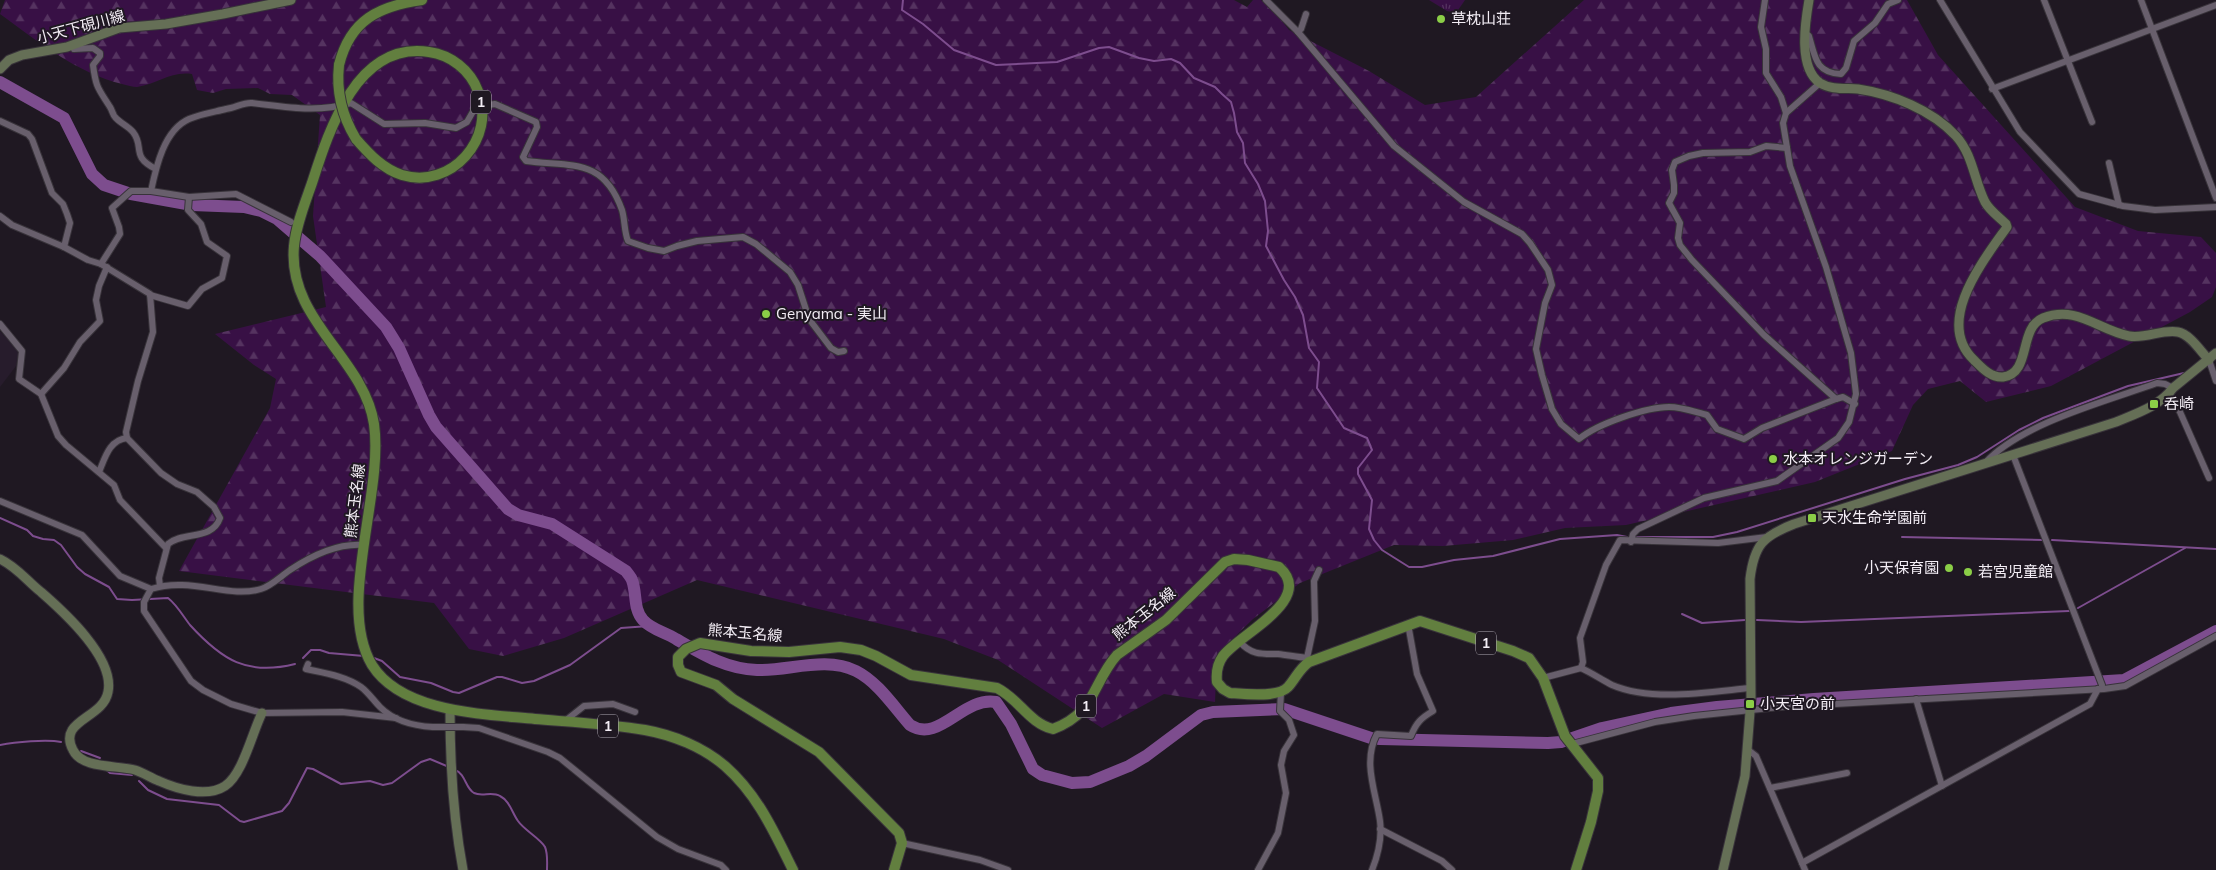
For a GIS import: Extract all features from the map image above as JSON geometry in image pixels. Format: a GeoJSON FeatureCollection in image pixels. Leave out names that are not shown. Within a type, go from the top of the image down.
{"type":"FeatureCollection","features":[{"type":"Feature","properties":{"kind":"main road","name":"熊本玉名線"},"geometry":{"type":"LineString","coordinates":[[422,0],[404,2],[386,8],[360,24],[348,37],[339,65],[338,77],[342,108],[348,126],[356,139],[384,166],[401,175],[416,178],[444,173],[457,165],[476,143],[482,122],[482,106],[478,90],[467,72],[459,65],[443,55],[416,51],[400,54],[381,62],[364,75],[351,90],[340,106],[295,221],[294,273],[298,287],[309,312],[365,397],[374,424],[376,451],[359,595],[359,628],[372,664],[382,677],[396,688],[412,697],[450,710],[646,730],[689,743],[715,758],[748,788],[764,812],[793,870]]}},
{"type":"Feature","properties":{"kind":"main road","name":"熊本玉名線"},"geometry":{"type":"LineString","coordinates":[[902,843],[898,832],[820,752],[733,699],[716,685],[681,672],[678,657],[689,647],[713,644],[751,650],[789,652],[840,647],[861,650],[911,675],[997,688],[1007,693],[1035,722],[1053,729],[1066,724],[1085,707],[1096,692],[1111,662],[1117,655],[1166,620],[1225,562],[1234,559],[1279,567],[1288,577],[1290,590],[1271,615],[1224,655],[1218,666],[1218,682],[1230,694],[1281,692]]}},
{"type":"Feature","properties":{"kind":"main road","name":"1"},"geometry":{"type":"LineString","coordinates":[[1281,692],[1308,660],[1420,621],[1513,650],[1529,658],[1543,678],[1565,736],[1598,778],[1598,791],[1592,822],[1576,870]]}},
{"type":"Feature","properties":{"kind":"main road"},"geometry":{"type":"LineString","coordinates":[[894,870],[902,843]]}},
{"type":"Feature","properties":{"kind":"street","name":"小天下硯川線"},"geometry":{"type":"LineString","coordinates":[[0,69],[9,60],[22,55],[67,47],[119,28],[166,24],[291,0]]}},
{"type":"Feature","properties":{"kind":"street"},"geometry":{"type":"LineString","coordinates":[[1266,0],[1298,32],[1394,146],[1464,202],[1522,234],[1530,242],[1548,270],[1552,285],[1545,303],[1536,349],[1542,375],[1552,409],[1561,424],[1579,439],[1589,431],[1604,424],[1652,408],[1672,407],[1707,415],[1717,429],[1744,439],[1762,428],[1836,399],[1843,397],[1855,404]]}},
{"type":"Feature","properties":{"kind":"street"},"geometry":{"type":"LineString","coordinates":[[1632,538],[1638,529],[1704,498],[1777,481],[1838,438],[1849,422],[1855,404],[1856,394],[1851,353],[1826,267],[1803,206],[1787,148],[1784,122],[1786,113],[1781,97],[1766,73],[1766,49],[1762,27],[1765,0]]}},
{"type":"Feature","properties":{"kind":"street"},"geometry":{"type":"LineString","coordinates":[[1809,0],[1805,33],[1809,68],[1820,83],[1835,88],[1871,92],[1898,99],[1918,107],[1955,135],[1964,146],[1970,158],[1986,204],[2007,227],[1965,294],[1960,311],[1959,328],[1961,345],[1967,353],[1992,376],[2003,377],[2013,373],[2021,362],[2027,336],[2034,324],[2041,319],[2063,313],[2075,315],[2128,336],[2139,337],[2178,332],[2185,335],[2207,361],[2216,381]]}},
{"type":"Feature","properties":{"kind":"street"},"geometry":{"type":"LineString","coordinates":[[1805,33],[1809,36],[1816,61],[1820,66],[1832,74],[1841,74],[1846,68],[1854,41],[1875,23],[1888,4],[1898,0]]}},
{"type":"Feature","properties":{"kind":"street"},"geometry":{"type":"LineString","coordinates":[[1940,0],[1992,89],[2030,144],[2050,161],[2079,194],[2119,205],[2155,210],[2216,207]]}},
{"type":"Feature","properties":{"kind":"street"},"geometry":{"type":"LineString","coordinates":[[2044,0],[2069,59],[2092,122]]}},
{"type":"Feature","properties":{"kind":"street"},"geometry":{"type":"LineString","coordinates":[[2140,0],[2216,198]]}},
{"type":"Feature","properties":{"kind":"street"},"geometry":{"type":"LineString","coordinates":[[1992,89],[2216,5]]}},
{"type":"Feature","properties":{"kind":"street"},"geometry":{"type":"LineString","coordinates":[[1298,32],[1301,29],[1306,14]]}},
{"type":"Feature","properties":{"kind":"street"},"geometry":{"type":"LineString","coordinates":[[74,49],[93,48],[100,52],[100,56],[93,65],[97,90],[115,117],[132,131],[138,140],[137,149],[141,158],[148,166],[156,169]]}},
{"type":"Feature","properties":{"kind":"street"},"geometry":{"type":"LineString","coordinates":[[1786,113],[1820,83]]}},
{"type":"Feature","properties":{"kind":"street"},"geometry":{"type":"LineString","coordinates":[[151,191],[156,169],[168,140],[176,128],[188,119],[250,102],[310,110],[352,103],[384,124],[425,123],[456,128],[467,122],[474,108]]}},
{"type":"Feature","properties":{"kind":"street"},"geometry":{"type":"LineString","coordinates":[[488,105],[495,104],[536,122],[537,127],[523,157],[526,162],[563,163],[581,167],[596,173],[608,183],[622,211],[628,240],[648,248],[664,251],[696,241],[743,237],[756,244],[790,272],[798,285],[809,319],[831,348],[838,352],[844,351]]}},
{"type":"Feature","properties":{"kind":"street"},"geometry":{"type":"LineString","coordinates":[[0,121],[28,134],[32,139],[52,193],[63,204],[70,223],[64,247]]}},
{"type":"Feature","properties":{"kind":"street"},"geometry":{"type":"LineString","coordinates":[[1787,148],[1766,146],[1750,152],[1703,152],[1675,162],[1672,170],[1674,194],[1668,203],[1680,223],[1678,238],[1680,246],[1686,253],[1764,335],[1836,399]]}},
{"type":"Feature","properties":{"kind":"street"},"geometry":{"type":"LineString","coordinates":[[2108,163],[2119,205]]}},
{"type":"Feature","properties":{"kind":"street"},"geometry":{"type":"LineString","coordinates":[[41,394],[64,368],[80,342],[100,321],[96,300],[99,286],[104,266],[119,237],[119,227],[112,208],[123,196],[131,191],[151,191],[189,198],[236,194],[295,221]]}},
{"type":"Feature","properties":{"kind":"street"},"geometry":{"type":"LineString","coordinates":[[0,216],[12,225],[104,266],[150,295],[188,306],[202,289],[222,278],[228,260],[227,256],[207,242],[201,224],[188,209],[189,198]]}},
{"type":"Feature","properties":{"kind":"street"},"geometry":{"type":"LineString","coordinates":[[150,295],[153,332],[138,381],[126,438],[161,473],[177,484],[196,492],[218,513],[218,523],[211,530],[201,535],[174,539],[166,548],[159,578],[160,586]]}},
{"type":"Feature","properties":{"kind":"street"},"geometry":{"type":"LineString","coordinates":[[0,324],[22,351],[19,379],[41,394],[58,436],[66,445],[114,485],[120,500],[166,548]]}},
{"type":"Feature","properties":{"kind":"street"},"geometry":{"type":"LineString","coordinates":[[1582,668],[1580,638],[1606,565],[1620,540],[1632,538],[1718,542],[1767,537],[1794,524],[2116,422],[2141,411],[2171,391],[2216,353]]}},
{"type":"Feature","properties":{"kind":"street"},"geometry":{"type":"LineString","coordinates":[[1986,462],[1996,451],[2022,434],[2050,421],[2157,383],[2165,384],[2171,391],[2209,478]]}},
{"type":"Feature","properties":{"kind":"street"},"geometry":{"type":"LineString","coordinates":[[99,472],[113,445],[119,439],[126,438]]}},
{"type":"Feature","properties":{"kind":"street"},"geometry":{"type":"LineString","coordinates":[[1802,863],[2090,704],[2100,687],[2099,676],[2013,455]]}},
{"type":"Feature","properties":{"kind":"street"},"geometry":{"type":"LineString","coordinates":[[0,501],[82,535],[120,576],[152,589]]}},
{"type":"Feature","properties":{"kind":"street"},"geometry":{"type":"LineString","coordinates":[[1723,870],[1745,776],[1750,706],[1750,579],[1755,554],[1767,537]]}},
{"type":"Feature","properties":{"kind":"street"},"geometry":{"type":"LineString","coordinates":[[364,545],[353,544],[317,555],[291,569],[263,588],[250,592],[192,584],[160,586],[152,589],[146,599],[144,610],[146,617],[191,681],[202,690],[231,704],[262,713],[342,712],[396,718]]}},
{"type":"Feature","properties":{"kind":"street"},"geometry":{"type":"LineString","coordinates":[[0,559],[19,572],[68,615],[105,666],[109,681],[104,704],[96,712],[74,725],[70,735],[70,744],[79,758],[89,762],[143,772],[176,788],[210,791],[223,788],[239,771],[247,746],[262,713]]}},
{"type":"Feature","properties":{"kind":"street"},"geometry":{"type":"LineString","coordinates":[[1240,642],[1246,650],[1262,655],[1278,654],[1308,660],[1315,621],[1314,581],[1319,570]]}},
{"type":"Feature","properties":{"kind":"street"},"geometry":{"type":"LineString","coordinates":[[1372,870],[1376,859],[1380,829],[1371,779],[1375,739],[1377,734],[1411,736],[1416,724],[1422,717],[1433,711],[1417,674],[1408,624]]}},
{"type":"Feature","properties":{"kind":"street"},"geometry":{"type":"LineString","coordinates":[[1572,744],[1655,722],[1750,706],[1916,699],[2124,686],[2216,636]]}},
{"type":"Feature","properties":{"kind":"street"},"geometry":{"type":"LineString","coordinates":[[308,664],[306,669],[331,674],[361,687],[381,709],[396,718],[416,726],[478,728],[548,752],[560,758],[657,837],[678,849],[720,865],[726,870]]}},
{"type":"Feature","properties":{"kind":"street"},"geometry":{"type":"LineString","coordinates":[[1543,678],[1582,668],[1612,685],[1643,692],[1674,694],[1750,688]]}},
{"type":"Feature","properties":{"kind":"street"},"geometry":{"type":"LineString","coordinates":[[1258,870],[1278,833],[1286,794],[1281,765],[1284,751],[1294,734],[1280,708],[1281,692]]}},
{"type":"Feature","properties":{"kind":"street"},"geometry":{"type":"LineString","coordinates":[[1916,699],[1942,786]]}},
{"type":"Feature","properties":{"kind":"street"},"geometry":{"type":"LineString","coordinates":[[565,722],[584,706],[613,704],[635,712]]}},
{"type":"Feature","properties":{"kind":"street"},"geometry":{"type":"LineString","coordinates":[[450,710],[450,747],[456,835],[463,870]]}},
{"type":"Feature","properties":{"kind":"street"},"geometry":{"type":"LineString","coordinates":[[1747,749],[1756,756],[1805,870]]}},
{"type":"Feature","properties":{"kind":"street"},"geometry":{"type":"LineString","coordinates":[[1770,788],[1848,773]]}},
{"type":"Feature","properties":{"kind":"street"},"geometry":{"type":"LineString","coordinates":[[1380,829],[1442,861],[1452,870]]}},
{"type":"Feature","properties":{"kind":"street"},"geometry":{"type":"LineString","coordinates":[[902,843],[980,860],[1008,870]]}},
{"type":"Feature","properties":{"kind":"shaded area"},"geometry":{"type":"Polygon","coordinates":[[[0,331],[19,351],[16,366],[0,387],[0,331]]]}},
{"type":"Feature","properties":{"kind":"green space"},"geometry":{"type":"Polygon","coordinates":[[[5,0],[1234,0],[1247,7],[1253,0],[1261,0],[1278,16],[1289,30],[1369,71],[1425,105],[1476,97],[1584,0],[1907,0],[1938,55],[2075,207],[2138,231],[2201,237],[2216,253],[2216,287],[2212,297],[2190,312],[2051,386],[1986,402],[1960,381],[1928,389],[1913,405],[1892,451],[1815,482],[1626,525],[1565,528],[1513,540],[1443,546],[1394,545],[1300,583],[1253,619],[1217,654],[1215,702],[1164,694],[1102,728],[998,660],[944,639],[697,580],[564,638],[503,656],[469,649],[434,603],[179,571],[270,408],[276,379],[254,365],[215,334],[326,307],[313,216],[320,115],[292,95],[270,94],[258,88],[226,89],[213,93],[197,90],[192,74],[177,74],[137,87],[105,79],[58,55],[0,14],[5,0]]]}},
{"type":"Feature","properties":{"kind":"green space"},"geometry":{"type":"Polygon","coordinates":[[[1429,0],[1465,0],[1456,13],[1447,11],[1429,0]]]}},
{"type":"Feature","properties":{"kind":"waterway"},"geometry":{"type":"LineString","coordinates":[[903,0],[902,10],[923,24],[954,50],[996,65],[1057,62],[1099,48],[1109,47],[1139,58],[1154,61],[1171,59],[1180,63],[1194,78],[1215,87],[1231,102],[1237,132],[1243,143],[1245,163],[1258,184],[1265,201],[1268,231],[1266,246],[1295,297],[1303,315],[1309,348],[1319,362],[1317,388],[1344,428],[1367,438],[1372,450],[1358,468],[1358,474],[1372,500],[1369,529],[1374,540],[1382,550],[1409,567],[1422,567],[1454,560],[1493,556],[1560,539],[1617,535],[1627,537]]}},
{"type":"Feature","properties":{"kind":"waterway"},"geometry":{"type":"LineString","coordinates":[[0,82],[64,118],[92,174],[104,185],[131,194],[192,205],[244,207],[261,211],[277,219],[320,256],[386,327],[399,348],[436,427],[508,509],[518,515],[552,524],[626,571],[632,579],[636,606],[640,616],[650,626],[705,655],[735,667],[769,670],[820,664],[844,667],[856,671],[879,688],[910,725],[921,729],[931,729],[984,702],[996,702],[1011,724],[1033,769],[1042,775],[1072,783],[1090,782],[1129,766],[1146,756],[1201,715],[1213,712],[1284,709],[1371,738],[1380,739],[1561,742],[1602,728],[1671,713],[1717,707],[1814,699],[2124,680],[2216,631]]}},
{"type":"Feature","properties":{"kind":"waterway"},"geometry":{"type":"LineString","coordinates":[[1634,537],[1713,537],[1737,532],[1905,479],[1958,465],[1977,457],[2019,430],[2043,418],[2128,386],[2184,373]]}},
{"type":"Feature","properties":{"kind":"waterway"},"geometry":{"type":"LineString","coordinates":[[0,518],[27,530],[33,536],[54,540],[61,545],[77,567],[85,574],[109,587],[117,599],[168,598],[190,625],[213,648],[236,662],[263,668],[295,664]]}},
{"type":"Feature","properties":{"kind":"waterway"},"geometry":{"type":"LineString","coordinates":[[1902,537],[2043,540]]}},
{"type":"Feature","properties":{"kind":"waterway"},"geometry":{"type":"LineString","coordinates":[[2052,540],[2216,549]]}},
{"type":"Feature","properties":{"kind":"waterway"},"geometry":{"type":"LineString","coordinates":[[2078,608],[2185,548]]}},
{"type":"Feature","properties":{"kind":"waterway"},"geometry":{"type":"LineString","coordinates":[[1757,620],[1801,622],[2069,611]]}},
{"type":"Feature","properties":{"kind":"waterway"},"geometry":{"type":"LineString","coordinates":[[1682,614],[1702,623],[1745,620]]}},
{"type":"Feature","properties":{"kind":"waterway"},"geometry":{"type":"LineString","coordinates":[[374,658],[382,661],[400,677],[431,683],[459,693],[497,677],[522,683],[534,681],[570,665],[621,628],[649,626]]}},
{"type":"Feature","properties":{"kind":"waterway"},"geometry":{"type":"LineString","coordinates":[[303,658],[311,650],[364,656]]}},
{"type":"Feature","properties":{"kind":"waterway"},"geometry":{"type":"LineString","coordinates":[[0,745],[31,741],[61,742]]}},
{"type":"Feature","properties":{"kind":"waterway"},"geometry":{"type":"LineString","coordinates":[[81,751],[100,758]]}},
{"type":"Feature","properties":{"kind":"waterway"},"geometry":{"type":"LineString","coordinates":[[139,781],[148,790],[167,799],[219,805],[244,822],[282,811],[289,803],[307,768],[313,769],[341,784],[370,781],[383,785],[392,783],[421,762],[430,759],[449,767]]}},
{"type":"Feature","properties":{"kind":"waterway"},"geometry":{"type":"LineString","coordinates":[[104,768],[110,773],[132,775]]}},
{"type":"Feature","properties":{"kind":"waterway"},"geometry":{"type":"LineString","coordinates":[[455,770],[459,772],[474,793],[497,795],[506,801],[521,824],[545,847],[547,870]]}},
{"type":"Feature","properties":{"kind":"place","name":"草枕山荘"},"geometry":{"type":"Point","coordinates":[1441,19]}},
{"type":"Feature","properties":{"kind":"place","name":"Genyama - 実山"},"geometry":{"type":"Point","coordinates":[766,314]}},
{"type":"Feature","properties":{"kind":"place","name":"呑崎"},"geometry":{"type":"Point","coordinates":[2154,404]}},
{"type":"Feature","properties":{"kind":"place","name":"水本オレンジガーデン"},"geometry":{"type":"Point","coordinates":[1773,459]}},
{"type":"Feature","properties":{"kind":"place","name":"天水生命学園前"},"geometry":{"type":"Point","coordinates":[1812,518]}},
{"type":"Feature","properties":{"kind":"place","name":"小天保育園"},"geometry":{"type":"Point","coordinates":[1949,568]}},
{"type":"Feature","properties":{"kind":"place","name":"若宮児童館"},"geometry":{"type":"Point","coordinates":[1968,572]}},
{"type":"Feature","properties":{"kind":"place","name":"小天宮の前"},"geometry":{"type":"Point","coordinates":[1750,704]}}]}
